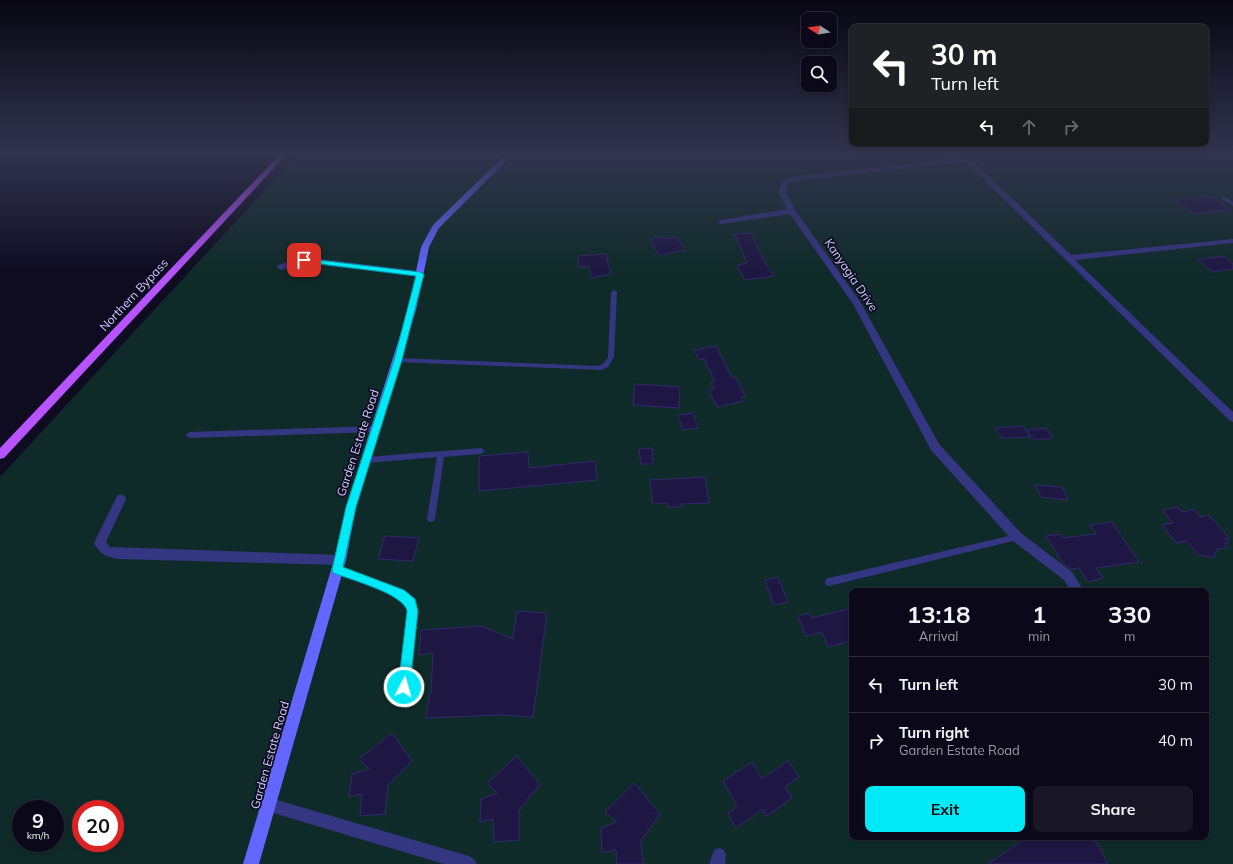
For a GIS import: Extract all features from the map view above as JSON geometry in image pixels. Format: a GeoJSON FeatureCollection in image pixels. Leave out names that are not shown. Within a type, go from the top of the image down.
{"type":"FeatureCollection","features":[{"type":"Feature","properties":{"kind":"main road","name":"Northern Bypass"},"geometry":{"type":"LineString","coordinates":[[0,455],[248,192]]}},
{"type":"Feature","properties":{"kind":"street","name":"Garden Estate Road"},"geometry":{"type":"LineString","coordinates":[[251,864],[270,804],[338,565],[351,507],[398,360],[420,274],[425,247],[436,227],[471,192]]}},
{"type":"Feature","properties":{"kind":"street","name":"Kanyagia Drive"},"geometry":{"type":"LineString","coordinates":[[782,192],[792,211],[857,303],[935,446],[1017,537],[1068,576],[1076,588]]}},
{"type":"Feature","properties":{"kind":"street"},"geometry":{"type":"LineString","coordinates":[[1002,192],[1233,418]]}},
{"type":"Feature","properties":{"kind":"street"},"geometry":{"type":"LineString","coordinates":[[721,222],[792,211]]}},
{"type":"Feature","properties":{"kind":"street"},"geometry":{"type":"LineString","coordinates":[[1070,258],[1233,241]]}},
{"type":"Feature","properties":{"kind":"street"},"geometry":{"type":"LineString","coordinates":[[281,266],[304,260],[420,274]]}},
{"type":"Feature","properties":{"kind":"street"},"geometry":{"type":"LineString","coordinates":[[121,499],[100,543],[107,552],[119,554],[338,565]]}},
{"type":"Feature","properties":{"kind":"street"},"geometry":{"type":"LineString","coordinates":[[270,804],[469,864]]}},
{"type":"Feature","properties":{"kind":"lane"},"geometry":{"type":"LineString","coordinates":[[1224,198],[1233,204]]}},
{"type":"Feature","properties":{"kind":"lane"},"geometry":{"type":"LineString","coordinates":[[398,360],[600,368],[606,365],[611,357],[614,292]]}},
{"type":"Feature","properties":{"kind":"lane"},"geometry":{"type":"LineString","coordinates":[[190,435],[376,429]]}},
{"type":"Feature","properties":{"kind":"lane"},"geometry":{"type":"LineString","coordinates":[[367,460],[480,451]]}},
{"type":"Feature","properties":{"kind":"lane"},"geometry":{"type":"LineString","coordinates":[[431,519],[441,454]]}},
{"type":"Feature","properties":{"kind":"lane"},"geometry":{"type":"LineString","coordinates":[[829,582],[1017,537]]}},
{"type":"Feature","properties":{"kind":"lane"},"geometry":{"type":"LineString","coordinates":[[338,565],[400,594],[411,602],[412,611],[404,687]]}},
{"type":"Feature","properties":{"kind":"green space"},"geometry":{"type":"Polygon","coordinates":[[[263,192],[1233,192],[1233,864],[0,864],[0,477],[263,192]]]}},
{"type":"Feature","properties":{"kind":"building"},"geometry":{"type":"Polygon","coordinates":[[[1213,196],[1230,210],[1193,214],[1176,200],[1213,196]]]}},
{"type":"Feature","properties":{"kind":"building"},"geometry":{"type":"Polygon","coordinates":[[[751,233],[764,261],[774,276],[745,280],[737,265],[747,263],[735,234],[751,233]]]}},
{"type":"Feature","properties":{"kind":"building"},"geometry":{"type":"Polygon","coordinates":[[[664,236],[666,239],[677,237],[685,250],[659,255],[650,239],[664,236]]]}},
{"type":"Feature","properties":{"kind":"building"},"geometry":{"type":"Polygon","coordinates":[[[606,254],[611,274],[591,278],[589,266],[579,267],[578,256],[606,254]]]}},
{"type":"Feature","properties":{"kind":"building"},"geometry":{"type":"Polygon","coordinates":[[[1223,256],[1233,264],[1233,269],[1212,272],[1198,260],[1223,256]]]}},
{"type":"Feature","properties":{"kind":"building"},"geometry":{"type":"Polygon","coordinates":[[[716,346],[732,378],[736,378],[745,396],[741,397],[743,401],[717,407],[709,390],[715,389],[711,382],[715,381],[704,359],[699,360],[694,350],[716,346]]]}},
{"type":"Feature","properties":{"kind":"building"},"geometry":{"type":"Polygon","coordinates":[[[635,384],[680,387],[679,408],[633,405],[635,384]]]}},
{"type":"Feature","properties":{"kind":"building"},"geometry":{"type":"Polygon","coordinates":[[[693,413],[698,428],[683,430],[678,415],[693,413]]]}},
{"type":"Feature","properties":{"kind":"building"},"geometry":{"type":"Polygon","coordinates":[[[1023,426],[1030,437],[1002,438],[995,428],[1023,426]]]}},
{"type":"Feature","properties":{"kind":"building"},"geometry":{"type":"Polygon","coordinates":[[[1046,428],[1053,438],[1034,440],[1027,430],[1046,428]]]}},
{"type":"Feature","properties":{"kind":"building"},"geometry":{"type":"Polygon","coordinates":[[[652,448],[653,464],[641,464],[639,449],[652,448]]]}},
{"type":"Feature","properties":{"kind":"building"},"geometry":{"type":"Polygon","coordinates":[[[528,452],[529,468],[595,461],[597,480],[479,491],[479,456],[528,452]]]}},
{"type":"Feature","properties":{"kind":"building"},"geometry":{"type":"Polygon","coordinates":[[[705,477],[709,503],[681,504],[681,507],[668,507],[667,503],[653,504],[650,480],[705,477]]]}},
{"type":"Feature","properties":{"kind":"building"},"geometry":{"type":"Polygon","coordinates":[[[1035,485],[1062,487],[1068,500],[1041,497],[1035,485]]]}},
{"type":"Feature","properties":{"kind":"building"},"geometry":{"type":"Polygon","coordinates":[[[1178,507],[1182,512],[1194,509],[1200,517],[1208,515],[1230,538],[1225,538],[1229,543],[1224,543],[1227,548],[1217,549],[1214,558],[1199,555],[1186,541],[1176,543],[1162,524],[1173,523],[1162,510],[1178,507]]]}},
{"type":"Feature","properties":{"kind":"building"},"geometry":{"type":"Polygon","coordinates":[[[1112,522],[1139,562],[1096,568],[1103,578],[1088,582],[1079,568],[1071,569],[1062,562],[1046,536],[1060,534],[1062,538],[1096,534],[1090,525],[1112,522]]]}},
{"type":"Feature","properties":{"kind":"building"},"geometry":{"type":"Polygon","coordinates":[[[385,536],[419,538],[413,561],[378,559],[385,536]]]}},
{"type":"Feature","properties":{"kind":"building"},"geometry":{"type":"Polygon","coordinates":[[[778,577],[788,602],[774,605],[765,580],[778,577]]]}},
{"type":"Feature","properties":{"kind":"building"},"geometry":{"type":"Polygon","coordinates":[[[849,609],[849,642],[828,647],[822,632],[806,636],[798,616],[809,613],[811,618],[849,609]]]}},
{"type":"Feature","properties":{"kind":"building"},"geometry":{"type":"Polygon","coordinates":[[[517,611],[547,613],[533,717],[499,715],[426,718],[431,693],[433,653],[419,655],[421,630],[481,626],[513,639],[517,611]]]}},
{"type":"Feature","properties":{"kind":"building"},"geometry":{"type":"Polygon","coordinates":[[[392,733],[412,761],[388,785],[385,814],[360,816],[362,794],[349,797],[352,774],[369,769],[359,759],[392,733]]]}},
{"type":"Feature","properties":{"kind":"building"},"geometry":{"type":"Polygon","coordinates":[[[517,756],[540,785],[519,810],[519,840],[494,842],[493,819],[480,822],[481,799],[497,793],[487,783],[517,756]]]}},
{"type":"Feature","properties":{"kind":"building"},"geometry":{"type":"Polygon","coordinates":[[[788,761],[799,777],[785,787],[792,798],[767,816],[763,809],[736,828],[728,813],[737,806],[723,781],[752,762],[762,779],[788,761]]]}},
{"type":"Feature","properties":{"kind":"building"},"geometry":{"type":"Polygon","coordinates":[[[634,783],[660,814],[641,841],[643,864],[617,864],[616,850],[602,853],[601,828],[617,822],[605,812],[634,783]]]}},
{"type":"Feature","properties":{"kind":"building"},"geometry":{"type":"Polygon","coordinates":[[[1023,840],[1090,840],[1097,843],[1108,864],[988,864],[1023,840]]]}},
{"type":"Feature","properties":{"kind":"route"},"geometry":{"type":"LineString","coordinates":[[304,260],[420,274],[398,360],[351,507],[337,570],[400,594],[411,602],[412,611],[404,687]]}}]}
